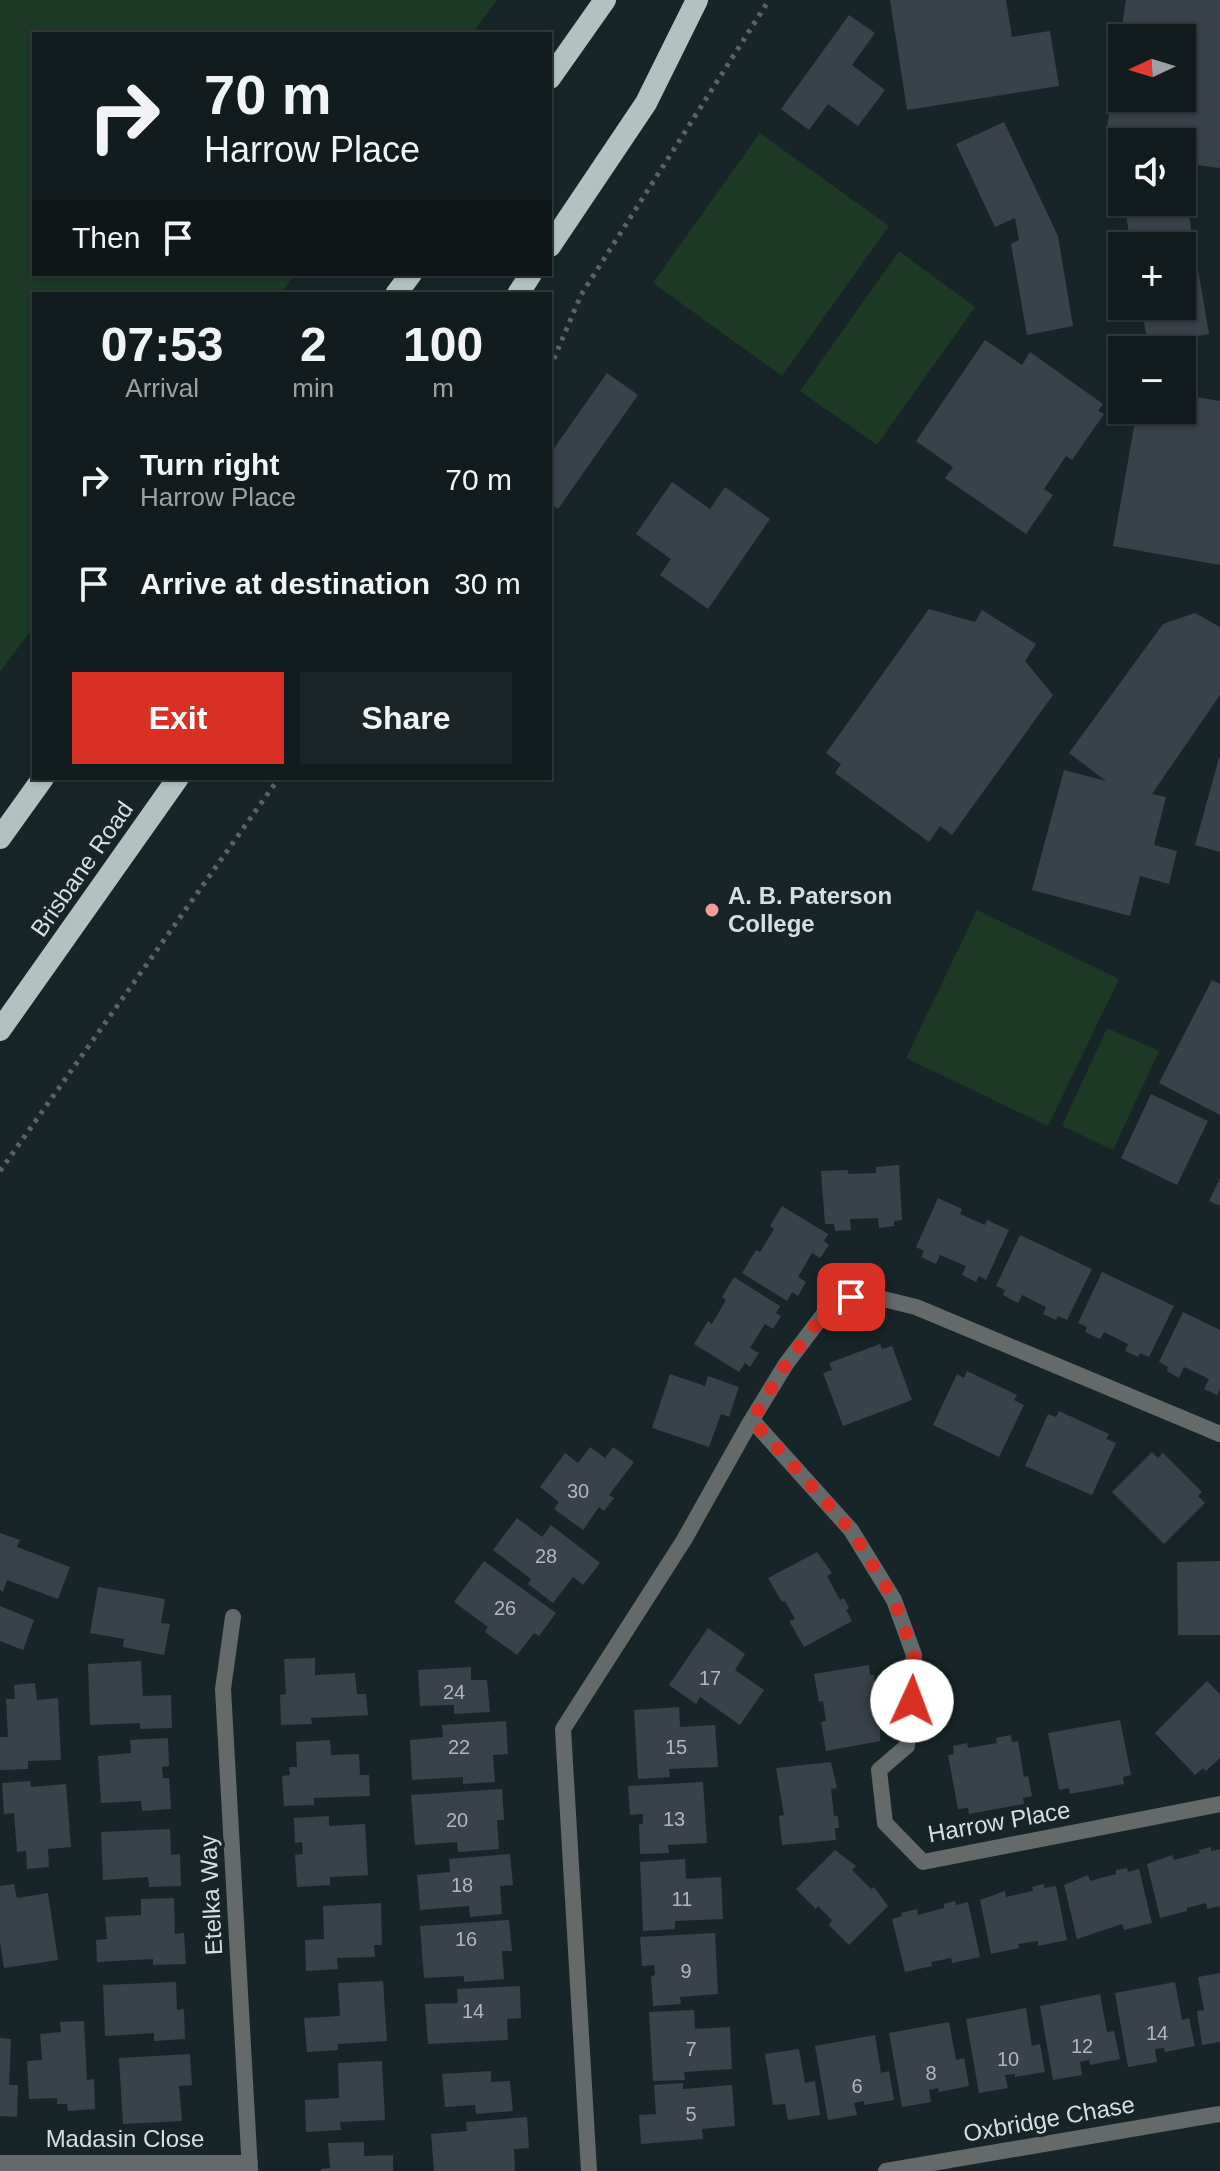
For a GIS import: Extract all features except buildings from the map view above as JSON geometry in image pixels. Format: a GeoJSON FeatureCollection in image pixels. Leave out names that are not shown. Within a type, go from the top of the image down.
{"type":"FeatureCollection","features":[{"type":"Feature","properties":{"kind":"highway"},"geometry":{"type":"LineString","coordinates":[[552,75],[605,0]]}},
{"type":"Feature","properties":{"kind":"highway"},"geometry":{"type":"LineString","coordinates":[[552,243],[646,103],[697,0]]}},
{"type":"Feature","properties":{"kind":"highway"},"geometry":{"type":"LineString","coordinates":[[0,838],[42,780]]}},
{"type":"Feature","properties":{"kind":"highway","name":"Brisbane Road"},"geometry":{"type":"LineString","coordinates":[[0,1030],[177,780]]}},
{"type":"Feature","properties":{"kind":"street"},"geometry":{"type":"LineString","coordinates":[[589,2171],[563,1729],[684,1540],[786,1364],[835,1299],[867,1295],[916,1307],[1220,1434]]}},
{"type":"Feature","properties":{"kind":"street","name":"Harrow Place"},"geometry":{"type":"LineString","coordinates":[[752,1420],[851,1530],[894,1600],[914,1655],[912,1701],[907,1746],[879,1770],[885,1823],[923,1862],[1220,1804]]}},
{"type":"Feature","properties":{"kind":"street","name":"Etelka Way"},"geometry":{"type":"LineString","coordinates":[[233,1617],[223,1689],[250,2167]]}},
{"type":"Feature","properties":{"kind":"street","name":"Oxbridge Chase"},"geometry":{"type":"LineString","coordinates":[[886,2171],[1220,2114]]}},
{"type":"Feature","properties":{"kind":"street","name":"Madasin Close"},"geometry":{"type":"LineString","coordinates":[[0,2163],[250,2167]]}},
{"type":"Feature","properties":{"kind":"path"},"geometry":{"type":"LineString","coordinates":[[552,363],[581,295],[769,0]]}},
{"type":"Feature","properties":{"kind":"path"},"geometry":{"type":"LineString","coordinates":[[0,1171],[278,780]]}},
{"type":"Feature","properties":{"kind":"green space"},"geometry":{"type":"Polygon","coordinates":[[[0,0],[497,0],[473,32],[32,32],[32,276],[294,276],[282,292],[32,292],[32,629],[0,672],[0,0]]]}},
{"type":"Feature","properties":{"kind":"green space"},"geometry":{"type":"Polygon","coordinates":[[[760,133],[889,226],[782,376],[653,283],[760,133]]]}},
{"type":"Feature","properties":{"kind":"green space"},"geometry":{"type":"Polygon","coordinates":[[[899,251],[975,307],[877,445],[800,391],[899,251]]]}},
{"type":"Feature","properties":{"kind":"green space"},"geometry":{"type":"Polygon","coordinates":[[[977,910],[1119,979],[1048,1126],[906,1058],[977,910]]]}},
{"type":"Feature","properties":{"kind":"green space"},"geometry":{"type":"Polygon","coordinates":[[[1107,1028],[1159,1051],[1113,1150],[1062,1126],[1107,1028]]]}},
{"type":"Feature","properties":{"kind":"place","name":"A. B. Paterson College"},"geometry":{"type":"Point","coordinates":[712,910]}},
{"type":"Feature","properties":{"kind":"route"},"geometry":{"type":"LineString","coordinates":[[851,1297],[835,1299],[786,1364],[752,1420],[851,1530],[894,1600],[914,1655],[912,1701]]}}]}
